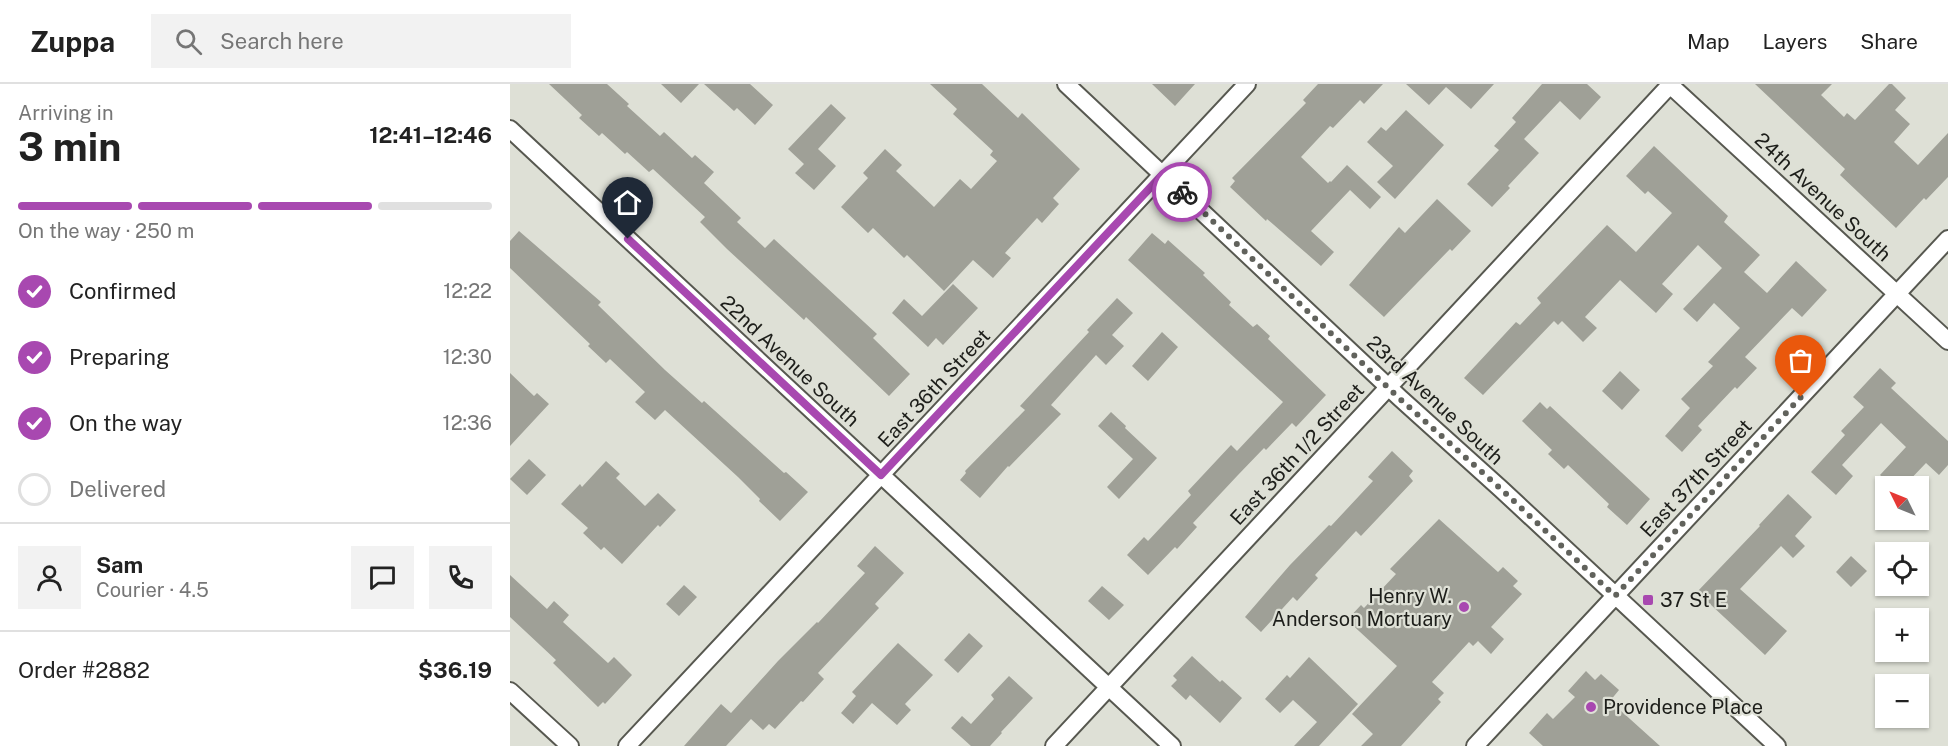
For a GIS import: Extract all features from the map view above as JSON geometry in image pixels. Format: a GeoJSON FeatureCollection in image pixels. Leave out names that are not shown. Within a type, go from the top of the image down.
{"type":"FeatureCollection","features":[{"type":"Feature","properties":{"kind":"street","name":"23rd Avenue South"},"geometry":{"type":"LineString","coordinates":[[1066,84],[1388,387],[1777,746]]}},
{"type":"Feature","properties":{"kind":"street","name":"East 36th Street"},"geometry":{"type":"LineString","coordinates":[[627,746],[1247,84]]}},
{"type":"Feature","properties":{"kind":"street","name":"24th Avenue South"},"geometry":{"type":"LineString","coordinates":[[1669,84],[1948,341]]}},
{"type":"Feature","properties":{"kind":"street","name":"East 36th 1/2 Street"},"geometry":{"type":"LineString","coordinates":[[1054,746],[1669,84]]}},
{"type":"Feature","properties":{"kind":"street","name":"22nd Avenue South"},"geometry":{"type":"LineString","coordinates":[[510,129],[1172,746]]}},
{"type":"Feature","properties":{"kind":"street","name":"East 37th Street"},"geometry":{"type":"LineString","coordinates":[[1478,745],[1948,239]]}},
{"type":"Feature","properties":{"kind":"street"},"geometry":{"type":"LineString","coordinates":[[510,691],[570,746]]}},
{"type":"Feature","properties":{"kind":"building"},"geometry":{"type":"Polygon","coordinates":[[[549,84],[607,84],[660,136],[664,132],[692,158],[695,155],[714,172],[704,183],[741,218],[737,222],[765,248],[774,239],[877,334],[873,338],[910,374],[889,396],[806,317],[804,320],[727,249],[700,222],[705,217],[653,169],[649,172],[602,133],[599,136],[579,118],[582,115],[549,84]]]}},
{"type":"Feature","properties":{"kind":"building"},"geometry":{"type":"Polygon","coordinates":[[[661,84],[699,84],[681,103],[661,84]]]}},
{"type":"Feature","properties":{"kind":"building"},"geometry":{"type":"Polygon","coordinates":[[[704,84],[750,84],[773,105],[755,125],[737,108],[734,111],[704,84]]]}},
{"type":"Feature","properties":{"kind":"building"},"geometry":{"type":"Polygon","coordinates":[[[930,84],[982,84],[1018,118],[1022,113],[1080,169],[1053,198],[1059,204],[1042,223],[1037,218],[1005,253],[1011,258],[993,278],[973,260],[944,291],[907,255],[904,258],[873,228],[868,233],[841,207],[868,178],[863,173],[885,149],[902,165],[896,171],[934,207],[960,179],[971,189],[997,161],[990,155],[993,151],[953,114],[957,109],[930,84]]]}},
{"type":"Feature","properties":{"kind":"building"},"geometry":{"type":"Polygon","coordinates":[[[1152,84],[1195,84],[1175,106],[1152,84]]]}},
{"type":"Feature","properties":{"kind":"building"},"geometry":{"type":"Polygon","coordinates":[[[1318,84],[1383,84],[1364,104],[1360,100],[1333,128],[1330,126],[1301,157],[1328,183],[1347,165],[1381,197],[1370,209],[1350,190],[1311,231],[1334,252],[1321,266],[1267,219],[1266,221],[1230,187],[1235,181],[1232,178],[1306,103],[1303,100],[1318,84]]]}},
{"type":"Feature","properties":{"kind":"building"},"geometry":{"type":"Polygon","coordinates":[[[1406,84],[1494,84],[1471,109],[1446,87],[1429,105],[1406,84]]]}},
{"type":"Feature","properties":{"kind":"building"},"geometry":{"type":"Polygon","coordinates":[[[1542,84],[1587,84],[1601,97],[1580,120],[1560,101],[1524,139],[1539,153],[1492,207],[1467,184],[1499,150],[1494,146],[1516,122],[1512,118],[1542,84]]]}},
{"type":"Feature","properties":{"kind":"building"},"geometry":{"type":"Polygon","coordinates":[[[1755,84],[1832,84],[1821,95],[1844,117],[1847,113],[1855,120],[1889,84],[1892,84],[1906,98],[1895,110],[1910,124],[1894,142],[1918,165],[1948,133],[1948,177],[1926,200],[1924,198],[1896,228],[1840,175],[1845,169],[1755,84]]]}},
{"type":"Feature","properties":{"kind":"building"},"geometry":{"type":"Polygon","coordinates":[[[831,104],[846,118],[818,149],[836,166],[814,190],[795,173],[804,164],[788,149],[831,104]]]}},
{"type":"Feature","properties":{"kind":"building"},"geometry":{"type":"Polygon","coordinates":[[[1406,110],[1444,145],[1395,199],[1377,182],[1393,166],[1367,142],[1381,127],[1386,131],[1406,110]]]}},
{"type":"Feature","properties":{"kind":"building"},"geometry":{"type":"Polygon","coordinates":[[[1654,146],[1728,216],[1724,222],[1760,255],[1744,272],[1767,293],[1796,261],[1827,290],[1802,317],[1792,308],[1745,357],[1757,368],[1737,389],[1735,387],[1698,426],[1702,430],[1682,452],[1665,436],[1690,408],[1681,399],[1713,366],[1708,362],[1740,328],[1714,303],[1697,322],[1683,309],[1722,268],[1698,245],[1662,284],[1673,294],[1656,313],[1620,280],[1585,317],[1597,328],[1583,342],[1562,321],[1558,325],[1554,321],[1483,395],[1464,378],[1516,322],[1520,325],[1541,303],[1537,298],[1607,225],[1636,252],[1672,213],[1648,191],[1645,194],[1626,176],[1654,146]]]}},
{"type":"Feature","properties":{"kind":"building"},"geometry":{"type":"Polygon","coordinates":[[[1437,199],[1471,231],[1452,251],[1450,249],[1384,317],[1349,285],[1399,227],[1405,233],[1437,199]]]}},
{"type":"Feature","properties":{"kind":"building"},"geometry":{"type":"Polygon","coordinates":[[[519,231],[601,302],[598,305],[665,370],[808,492],[780,521],[738,477],[665,410],[655,420],[635,402],[645,392],[610,359],[606,363],[588,346],[590,344],[510,268],[510,241],[519,231]]]}},
{"type":"Feature","properties":{"kind":"building"},"geometry":{"type":"Polygon","coordinates":[[[1152,233],[1165,244],[1168,240],[1205,273],[1203,275],[1231,302],[1229,305],[1253,327],[1257,324],[1270,336],[1268,339],[1326,395],[1296,427],[1292,423],[1266,450],[1264,448],[1193,523],[1197,527],[1177,549],[1175,547],[1148,575],[1127,555],[1144,537],[1148,541],[1191,495],[1188,491],[1231,445],[1237,451],[1283,402],[1128,260],[1152,233]]]}},
{"type":"Feature","properties":{"kind":"building"},"geometry":{"type":"Polygon","coordinates":[[[953,284],[978,308],[943,345],[936,338],[928,347],[892,313],[904,299],[922,316],[953,284]]]}},
{"type":"Feature","properties":{"kind":"building"},"geometry":{"type":"Polygon","coordinates":[[[1117,298],[1133,313],[1112,335],[1124,346],[1106,365],[1096,355],[1051,405],[1061,414],[1008,466],[980,498],[960,480],[966,473],[965,471],[1025,410],[1020,406],[1089,332],[1087,330],[1117,298]]]}},
{"type":"Feature","properties":{"kind":"building"},"geometry":{"type":"Polygon","coordinates":[[[1162,332],[1178,347],[1148,381],[1132,366],[1162,332]]]}},
{"type":"Feature","properties":{"kind":"building"},"geometry":{"type":"Polygon","coordinates":[[[1880,368],[1896,383],[1891,388],[1948,441],[1948,465],[1939,475],[1926,463],[1914,476],[1881,476],[1906,447],[1881,423],[1842,465],[1853,476],[1836,495],[1811,472],[1845,435],[1841,431],[1864,407],[1853,397],[1880,368]]]}},
{"type":"Feature","properties":{"kind":"building"},"geometry":{"type":"Polygon","coordinates":[[[1620,371],[1640,390],[1622,410],[1602,391],[1620,371]]]}},
{"type":"Feature","properties":{"kind":"building"},"geometry":{"type":"Polygon","coordinates":[[[510,373],[534,396],[537,393],[549,404],[510,446],[510,373]]]}},
{"type":"Feature","properties":{"kind":"building"},"geometry":{"type":"Polygon","coordinates":[[[1540,402],[1547,409],[1550,406],[1650,499],[1627,525],[1607,507],[1609,504],[1568,465],[1564,469],[1548,454],[1552,450],[1522,421],[1540,402]]]}},
{"type":"Feature","properties":{"kind":"building"},"geometry":{"type":"Polygon","coordinates":[[[1111,412],[1157,458],[1119,499],[1107,487],[1133,459],[1098,426],[1111,412]]]}},
{"type":"Feature","properties":{"kind":"building"},"geometry":{"type":"Polygon","coordinates":[[[1392,451],[1413,471],[1409,476],[1413,481],[1361,536],[1356,531],[1315,575],[1318,578],[1297,601],[1293,597],[1261,632],[1245,617],[1290,565],[1373,481],[1368,477],[1392,451]]]}},
{"type":"Feature","properties":{"kind":"building"},"geometry":{"type":"Polygon","coordinates":[[[529,459],[546,475],[527,495],[510,479],[529,459]]]}},
{"type":"Feature","properties":{"kind":"building"},"geometry":{"type":"Polygon","coordinates":[[[606,461],[620,474],[616,478],[645,506],[658,493],[676,510],[660,527],[658,525],[622,564],[604,547],[601,550],[583,533],[588,528],[561,504],[580,484],[582,487],[606,461]]]}},
{"type":"Feature","properties":{"kind":"building"},"geometry":{"type":"Polygon","coordinates":[[[1788,494],[1812,517],[1795,536],[1805,546],[1793,558],[1781,546],[1740,589],[1787,631],[1765,655],[1697,592],[1788,494]]]}},
{"type":"Feature","properties":{"kind":"building"},"geometry":{"type":"Polygon","coordinates":[[[1439,519],[1498,572],[1503,567],[1518,581],[1513,586],[1522,594],[1491,627],[1504,639],[1491,654],[1478,641],[1473,646],[1469,642],[1432,682],[1444,693],[1438,699],[1441,702],[1401,746],[1361,746],[1373,734],[1352,714],[1397,666],[1347,620],[1361,605],[1364,608],[1396,574],[1390,569],[1439,519]]]}},
{"type":"Feature","properties":{"kind":"building"},"geometry":{"type":"Polygon","coordinates":[[[875,546],[904,573],[875,604],[879,608],[818,673],[824,679],[803,702],[801,701],[775,729],[769,724],[763,730],[751,719],[726,746],[684,746],[721,704],[731,713],[778,661],[818,623],[865,573],[857,566],[875,546]]]}},
{"type":"Feature","properties":{"kind":"building"},"geometry":{"type":"Polygon","coordinates":[[[1851,556],[1867,571],[1851,587],[1836,572],[1851,556]]]}},
{"type":"Feature","properties":{"kind":"building"},"geometry":{"type":"Polygon","coordinates":[[[510,575],[547,609],[554,601],[569,615],[563,622],[608,663],[614,657],[632,675],[605,704],[603,702],[598,707],[553,663],[556,660],[510,617],[510,575]]]}},
{"type":"Feature","properties":{"kind":"building"},"geometry":{"type":"Polygon","coordinates":[[[684,585],[697,597],[679,616],[666,604],[684,585]]]}},
{"type":"Feature","properties":{"kind":"building"},"geometry":{"type":"Polygon","coordinates":[[[1102,586],[1124,605],[1109,620],[1088,601],[1102,586]]]}},
{"type":"Feature","properties":{"kind":"building"},"geometry":{"type":"Polygon","coordinates":[[[969,633],[983,646],[958,673],[944,660],[969,633]]]}},
{"type":"Feature","properties":{"kind":"building"},"geometry":{"type":"Polygon","coordinates":[[[898,643],[933,675],[905,704],[911,710],[897,725],[872,703],[853,724],[841,713],[856,696],[852,692],[898,643]]]}},
{"type":"Feature","properties":{"kind":"building"},"geometry":{"type":"Polygon","coordinates":[[[1192,656],[1220,682],[1222,680],[1242,698],[1220,723],[1190,695],[1186,700],[1171,686],[1177,680],[1173,676],[1192,656]]]}},
{"type":"Feature","properties":{"kind":"building"},"geometry":{"type":"Polygon","coordinates":[[[1309,657],[1358,704],[1319,746],[1294,746],[1317,722],[1293,700],[1280,713],[1265,699],[1287,675],[1290,678],[1309,657]]]}},
{"type":"Feature","properties":{"kind":"building","name":"Providence Place"},"geometry":{"type":"Polygon","coordinates":[[[1586,671],[1595,680],[1601,674],[1619,690],[1610,701],[1660,746],[1543,746],[1529,733],[1547,713],[1553,719],[1575,697],[1568,691],[1586,671]]]}},
{"type":"Feature","properties":{"kind":"building"},"geometry":{"type":"Polygon","coordinates":[[[1009,676],[1033,698],[990,746],[971,746],[951,728],[962,716],[971,724],[994,699],[991,695],[1009,676]]]}},
{"type":"Feature","properties":{"kind":"way so far"},"geometry":{"type":"LineString","coordinates":[[1182,192],[1400,399],[1501,489],[1615,596],[1801,397]]}},
{"type":"Feature","properties":{"kind":"place","name":"37 St E"},"geometry":{"type":"Point","coordinates":[1648,600]}},
{"type":"Feature","properties":{"kind":"place","name":"Henry W. Anderson Mortuary"},"geometry":{"type":"Point","coordinates":[1464,607]}},
{"type":"Feature","properties":{"kind":"place","name":"Providence Place"},"geometry":{"type":"Point","coordinates":[1591,707]}},
{"type":"Feature","properties":{"kind":"route"},"geometry":{"type":"LineString","coordinates":[[628,239],[881,475],[1163,174],[1182,192]]}}]}
